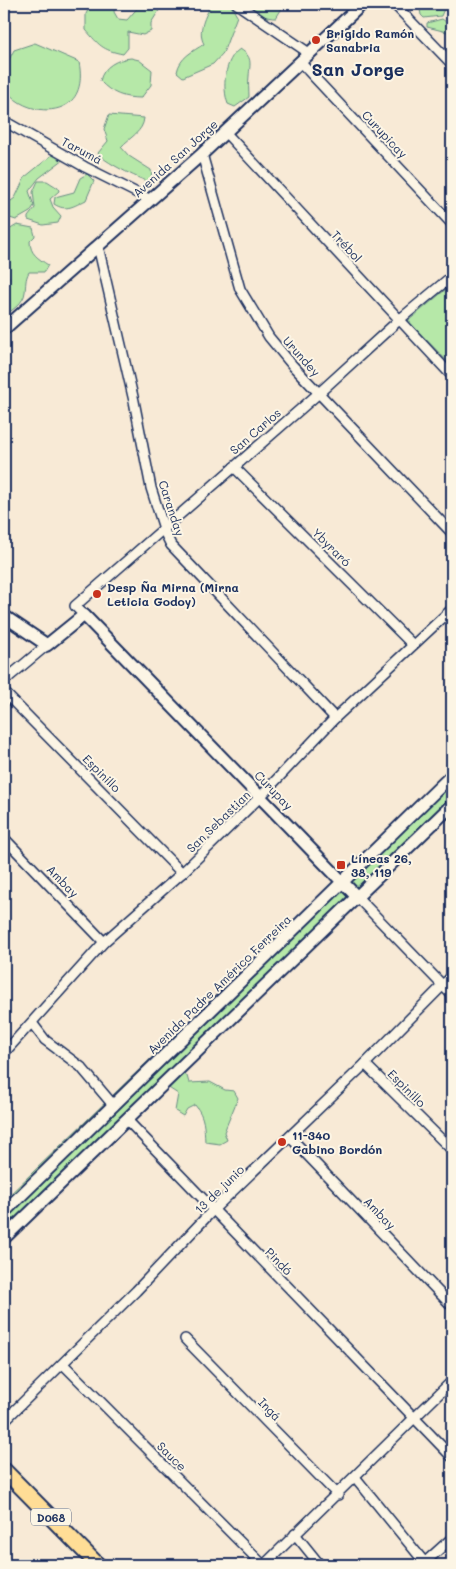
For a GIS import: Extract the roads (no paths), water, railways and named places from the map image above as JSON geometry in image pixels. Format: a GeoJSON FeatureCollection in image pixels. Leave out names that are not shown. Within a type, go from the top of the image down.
{"type":"FeatureCollection","features":[{"type":"Feature","properties":{"kind":"main road","name":"D068"},"geometry":{"type":"LineString","coordinates":[[4,1470],[98,1565]]}},
{"type":"Feature","properties":{"kind":"street"},"geometry":{"type":"LineString","coordinates":[[236,4],[309,53]]}},
{"type":"Feature","properties":{"kind":"street","name":"Avenida San Jorge"},"geometry":{"type":"LineString","coordinates":[[4,329],[202,154],[362,4]]}},
{"type":"Feature","properties":{"kind":"street"},"geometry":{"type":"LineString","coordinates":[[394,4],[452,64]]}},
{"type":"Feature","properties":{"kind":"street","name":"Curupicay"},"geometry":{"type":"LineString","coordinates":[[300,62],[452,224]]}},
{"type":"Feature","properties":{"kind":"street","name":"Tarumá"},"geometry":{"type":"LineString","coordinates":[[4,121],[86,167],[149,199]]}},
{"type":"Feature","properties":{"kind":"street","name":"Trébol"},"geometry":{"type":"LineString","coordinates":[[225,132],[452,376]]}},
{"type":"Feature","properties":{"kind":"street","name":"Urundey"},"geometry":{"type":"LineString","coordinates":[[202,154],[240,289],[246,303],[268,337],[452,533]]}},
{"type":"Feature","properties":{"kind":"street","name":"Caranday"},"geometry":{"type":"LineString","coordinates":[[98,246],[134,401],[149,480],[164,530],[171,545],[335,718]]}},
{"type":"Feature","properties":{"kind":"street","name":"San Carlos"},"geometry":{"type":"LineString","coordinates":[[75,606],[320,393],[399,320],[452,276]]}},
{"type":"Feature","properties":{"kind":"street","name":"Ybyraró"},"geometry":{"type":"LineString","coordinates":[[234,467],[413,645]]}},
{"type":"Feature","properties":{"kind":"street","name":"Curupay"},"geometry":{"type":"LineString","coordinates":[[75,606],[262,796],[452,995]]}},
{"type":"Feature","properties":{"kind":"street","name":"San Sebastian"},"geometry":{"type":"LineString","coordinates":[[4,1053],[104,942],[182,872],[262,796],[335,718],[452,609]]}},
{"type":"Feature","properties":{"kind":"street"},"geometry":{"type":"LineString","coordinates":[[4,681],[84,615]]}},
{"type":"Feature","properties":{"kind":"street"},"geometry":{"type":"LineString","coordinates":[[4,616],[47,645]]}},
{"type":"Feature","properties":{"kind":"street","name":"Espinillo"},"geometry":{"type":"LineString","coordinates":[[4,692],[182,872]]}},
{"type":"Feature","properties":{"kind":"street","name":"Avenida Padre Américo Ferreira"},"geometry":{"type":"LineString","coordinates":[[4,1212],[452,775]]}},
{"type":"Feature","properties":{"kind":"street"},"geometry":{"type":"LineString","coordinates":[[4,1238],[358,898],[452,805]]}},
{"type":"Feature","properties":{"kind":"street","name":"Ambay"},"geometry":{"type":"LineString","coordinates":[[4,838],[104,942]]}},
{"type":"Feature","properties":{"kind":"street","name":"13 de junio"},"geometry":{"type":"LineString","coordinates":[[4,1421],[63,1364],[213,1210],[365,1064],[452,976]]}},
{"type":"Feature","properties":{"kind":"street"},"geometry":{"type":"LineString","coordinates":[[32,1023],[45,1040],[81,1067],[114,1106]]}},
{"type":"Feature","properties":{"kind":"street","name":"Espinillo"},"geometry":{"type":"LineString","coordinates":[[365,1064],[452,1150]]}},
{"type":"Feature","properties":{"kind":"street","name":"Pindó"},"geometry":{"type":"LineString","coordinates":[[127,1120],[452,1457]]}},
{"type":"Feature","properties":{"kind":"street","name":"Ambay"},"geometry":{"type":"LineString","coordinates":[[290,1137],[452,1306]]}},
{"type":"Feature","properties":{"kind":"street","name":"Ingá"},"geometry":{"type":"LineString","coordinates":[[185,1339],[338,1496]]}},
{"type":"Feature","properties":{"kind":"street","name":"Sauce"},"geometry":{"type":"LineString","coordinates":[[63,1364],[264,1565]]}},
{"type":"Feature","properties":{"kind":"street"},"geometry":{"type":"LineString","coordinates":[[264,1565],[295,1534],[338,1496],[452,1381]]}},
{"type":"Feature","properties":{"kind":"street"},"geometry":{"type":"LineString","coordinates":[[355,1477],[424,1564],[452,1538]]}},
{"type":"Feature","properties":{"kind":"street"},"geometry":{"type":"LineString","coordinates":[[295,1534],[320,1565]]}},
{"type":"Feature","properties":{"kind":"place","name":"Brigido Ramón Sanabria"},"geometry":{"type":"Point","coordinates":[316,40]}},
{"type":"Feature","properties":{"kind":"place","name":"Desp Ña Mirna (Mirna Leticia Godoy)"},"geometry":{"type":"Point","coordinates":[97,594]}},
{"type":"Feature","properties":{"kind":"place","name":"Líneas 26, 38, 119"},"geometry":{"type":"Point","coordinates":[341,865]}},
{"type":"Feature","properties":{"kind":"place","name":"11-340 Gabino Bordón"},"geometry":{"type":"Point","coordinates":[282,1142]}},
{"type":"Feature","properties":{"kind":"district","name":"San Jorge"},"geometry":{"type":"Point","coordinates":[358,69]}}]}
